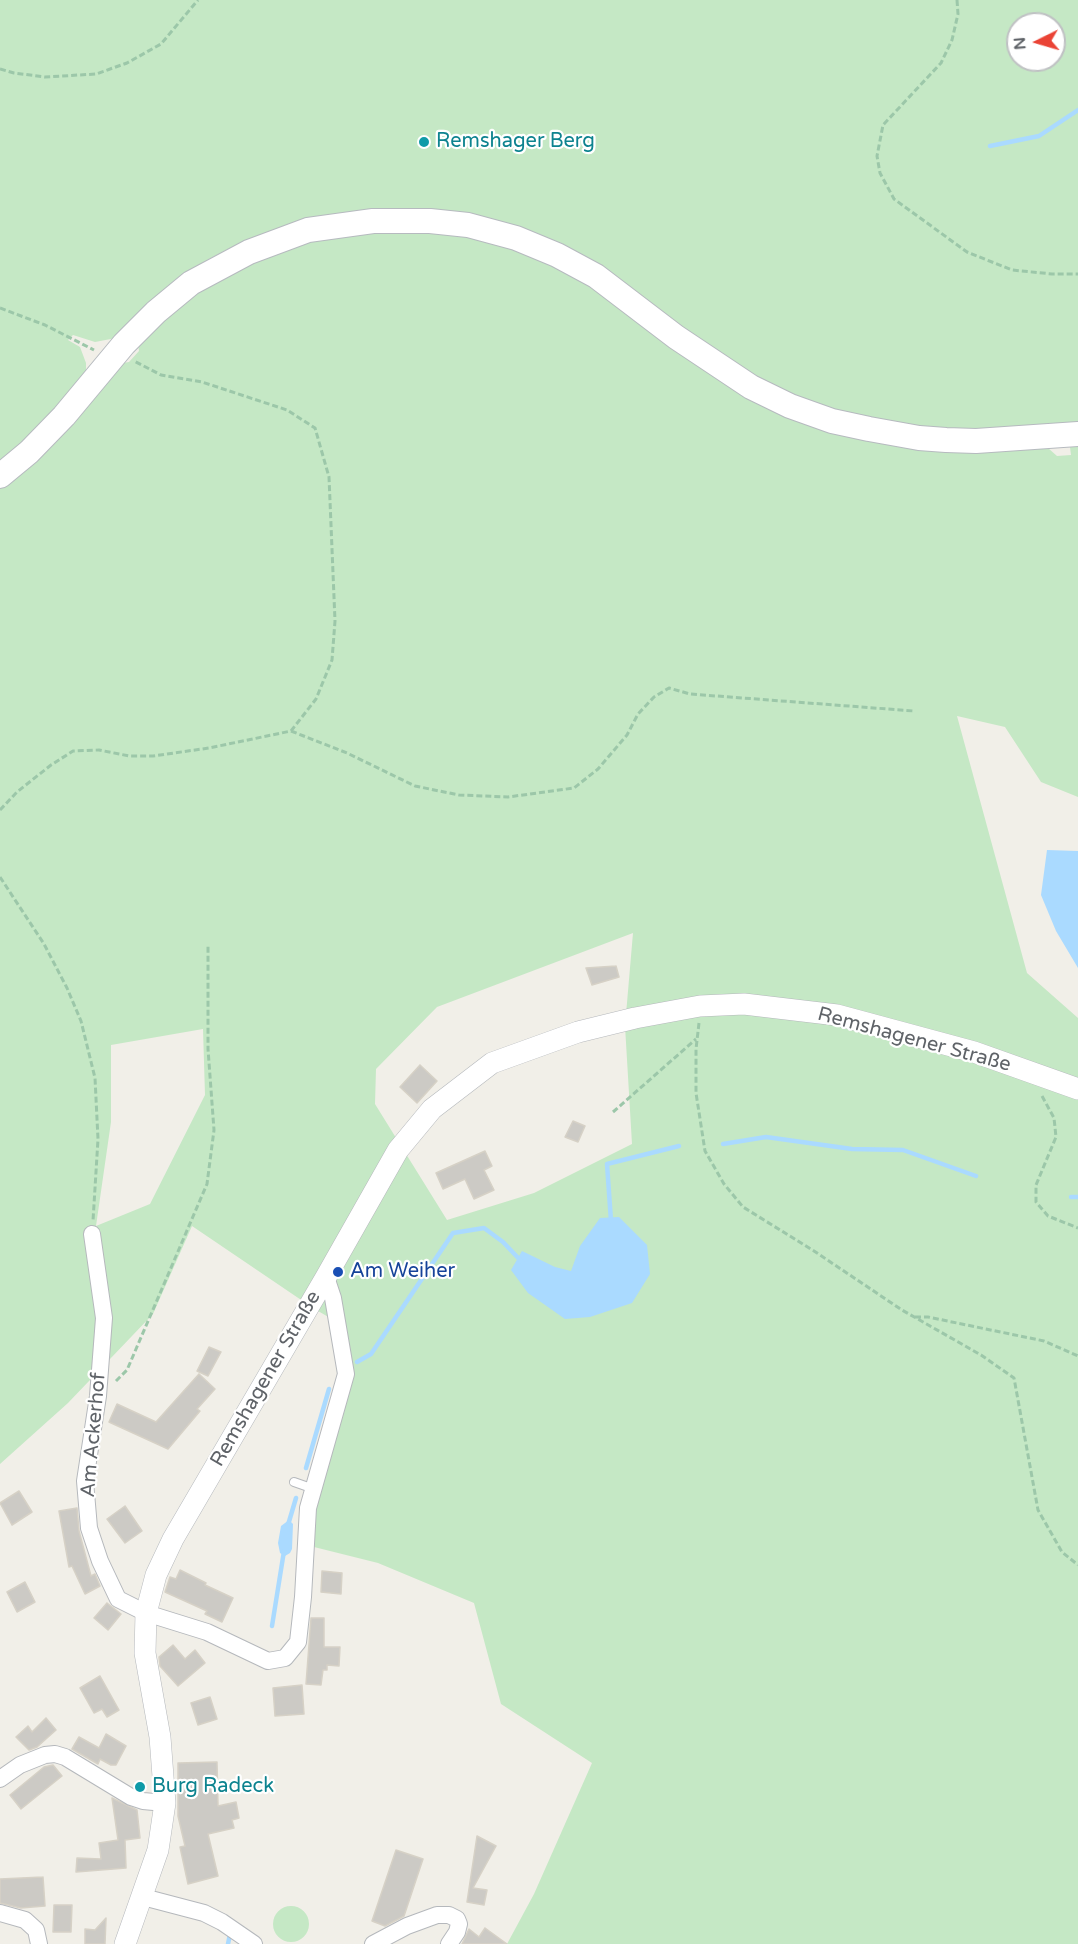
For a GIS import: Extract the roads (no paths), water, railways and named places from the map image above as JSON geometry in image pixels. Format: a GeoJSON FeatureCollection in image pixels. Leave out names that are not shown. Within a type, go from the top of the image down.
{"type":"FeatureCollection","features":[{"type":"Feature","properties":{"kind":"main road"},"geometry":{"type":"LineString","coordinates":[[0,476],[29,452],[64,416],[112,359],[156,312],[191,283],[249,252],[308,230],[373,221],[430,221],[468,225],[516,238],[557,255],[596,276],[676,337],[752,387],[790,406],[832,421],[919,438],[946,440],[976,441],[1078,434]]}},
{"type":"Feature","properties":{"kind":"street","name":"Remshagener Straße"},"geometry":{"type":"LineString","coordinates":[[125,1944],[158,1850],[165,1803],[160,1737],[145,1653],[146,1613],[156,1575],[172,1539],[327,1276],[398,1150],[432,1109],[492,1063],[578,1032],[634,1018],[700,1006],[744,1004],[837,1015],[974,1052],[1078,1089]]}},
{"type":"Feature","properties":{"kind":"street","name":"Am Ackerhof"},"geometry":{"type":"LineString","coordinates":[[92,1234],[104,1318],[98,1396],[85,1481],[89,1528],[100,1561],[118,1599],[146,1613]]}},
{"type":"Feature","properties":{"kind":"street"},"geometry":{"type":"LineString","coordinates":[[146,1613],[207,1632],[268,1661],[285,1658],[298,1642],[308,1508],[346,1374],[327,1276]]}},
{"type":"Feature","properties":{"kind":"street"},"geometry":{"type":"LineString","coordinates":[[0,1779],[20,1765],[45,1755],[55,1754],[65,1757],[131,1797],[143,1801],[165,1803]]}},
{"type":"Feature","properties":{"kind":"street"},"geometry":{"type":"LineString","coordinates":[[143,1897],[204,1913],[222,1922],[254,1944]]}},
{"type":"Feature","properties":{"kind":"street"},"geometry":{"type":"LineString","coordinates":[[0,1912],[26,1920],[36,1930],[40,1944]]}},
{"type":"Feature","properties":{"kind":"street"},"geometry":{"type":"LineString","coordinates":[[373,1944],[407,1926],[437,1915],[449,1915],[457,1919],[459,1924],[457,1932],[449,1944]]}},
{"type":"Feature","properties":{"kind":"lane"},"geometry":{"type":"LineString","coordinates":[[294,1482],[314,1488]]}},
{"type":"Feature","properties":{"kind":"water"},"geometry":{"type":"Polygon","coordinates":[[[1047,850],[1078,851],[1078,968],[1056,931],[1041,895],[1047,850]]]}},
{"type":"Feature","properties":{"kind":"water"},"geometry":{"type":"Polygon","coordinates":[[[619,1217],[647,1245],[650,1274],[632,1303],[590,1317],[565,1319],[528,1293],[511,1270],[522,1251],[555,1267],[571,1271],[580,1246],[600,1218],[619,1217]]]}},
{"type":"Feature","properties":{"kind":"water"},"geometry":{"type":"Polygon","coordinates":[[[289,1520],[293,1524],[292,1549],[285,1556],[280,1553],[278,1543],[281,1526],[289,1520]]]}},
{"type":"Feature","properties":{"kind":"waterway"},"geometry":{"type":"LineString","coordinates":[[990,146],[1039,136],[1078,110]]}},
{"type":"Feature","properties":{"kind":"waterway"},"geometry":{"type":"LineString","coordinates":[[723,1144],[766,1137],[852,1149],[903,1150],[976,1176]]}},
{"type":"Feature","properties":{"kind":"waterway"},"geometry":{"type":"LineString","coordinates":[[611,1221],[607,1164],[679,1146]]}},
{"type":"Feature","properties":{"kind":"waterway"},"geometry":{"type":"LineString","coordinates":[[1071,1197],[1078,1197]]}},
{"type":"Feature","properties":{"kind":"waterway"},"geometry":{"type":"LineString","coordinates":[[357,1362],[371,1354],[453,1233],[484,1228],[503,1242],[522,1262]]}},
{"type":"Feature","properties":{"kind":"waterway"},"geometry":{"type":"LineString","coordinates":[[306,1468],[329,1389]]}},
{"type":"Feature","properties":{"kind":"waterway"},"geometry":{"type":"LineString","coordinates":[[288,1525],[296,1498]]}},
{"type":"Feature","properties":{"kind":"waterway"},"geometry":{"type":"LineString","coordinates":[[272,1626],[284,1551]]}},
{"type":"Feature","properties":{"kind":"waterway"},"geometry":{"type":"LineString","coordinates":[[228,1944],[230,1934]]}},
{"type":"Feature","properties":{"kind":"place","name":"Remshager Berg"},"geometry":{"type":"Point","coordinates":[424,142]}},
{"type":"Feature","properties":{"kind":"place","name":"Am Weiher"},"geometry":{"type":"Point","coordinates":[338,1272]}},
{"type":"Feature","properties":{"kind":"place","name":"Burg Radeck"},"geometry":{"type":"Point","coordinates":[140,1787]}}]}
